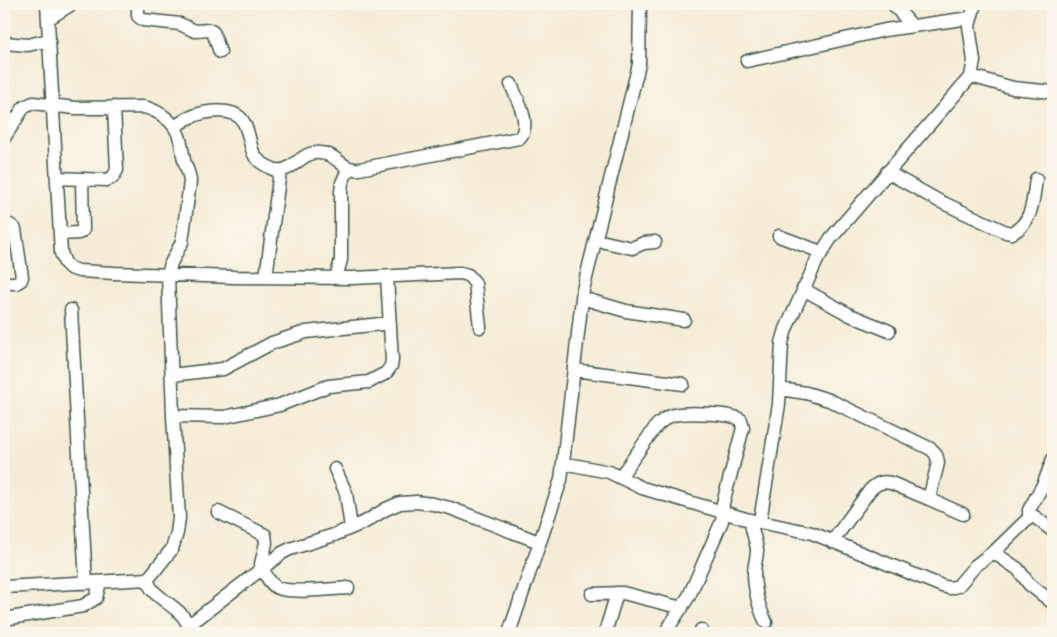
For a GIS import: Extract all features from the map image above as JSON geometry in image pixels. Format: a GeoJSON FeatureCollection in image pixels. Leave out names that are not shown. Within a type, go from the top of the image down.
{"type":"FeatureCollection","features":[{"type":"Feature","properties":{"kind":"street"},"geometry":{"type":"LineString","coordinates":[[47,4],[60,234],[64,263],[70,268],[79,271],[266,278],[387,277],[460,273],[468,275],[475,283],[480,327]]}},
{"type":"Feature","properties":{"kind":"street"},"geometry":{"type":"LineString","coordinates":[[48,19],[72,4]]}},
{"type":"Feature","properties":{"kind":"street"},"geometry":{"type":"LineString","coordinates":[[138,4],[138,16],[143,20],[176,23],[191,30],[209,30],[213,32],[220,52]]}},
{"type":"Feature","properties":{"kind":"street"},"geometry":{"type":"LineString","coordinates":[[509,633],[561,480],[582,298],[639,64],[640,4]]}},
{"type":"Feature","properties":{"kind":"street"},"geometry":{"type":"LineString","coordinates":[[893,4],[912,26]]}},
{"type":"Feature","properties":{"kind":"street"},"geometry":{"type":"LineString","coordinates":[[766,622],[761,613],[760,602],[755,590],[754,573],[757,554],[751,527],[756,521],[779,404],[782,343],[786,329],[821,252],[831,238],[971,76],[974,62],[969,26],[974,4]]}},
{"type":"Feature","properties":{"kind":"street"},"geometry":{"type":"LineString","coordinates":[[747,61],[885,30],[970,18]]}},
{"type":"Feature","properties":{"kind":"street"},"geometry":{"type":"LineString","coordinates":[[4,43],[28,45],[49,40]]}},
{"type":"Feature","properties":{"kind":"street"},"geometry":{"type":"LineString","coordinates":[[971,76],[1013,88],[1053,92]]}},
{"type":"Feature","properties":{"kind":"street"},"geometry":{"type":"LineString","coordinates":[[175,126],[192,116],[215,111],[227,112],[237,116],[244,124],[254,156],[260,162],[275,170],[287,168],[305,155],[324,153],[333,156],[348,169],[359,170],[518,138],[523,130],[523,114],[511,84]]}},
{"type":"Feature","properties":{"kind":"street"},"geometry":{"type":"LineString","coordinates":[[4,138],[24,107],[33,103],[76,108],[135,106],[155,110],[175,126],[190,176],[182,242],[169,268],[168,275],[172,416],[179,518],[177,534],[172,548],[148,579],[4,587]]}},
{"type":"Feature","properties":{"kind":"street"},"geometry":{"type":"LineString","coordinates":[[57,178],[107,180],[115,173],[114,107]]}},
{"type":"Feature","properties":{"kind":"street"},"geometry":{"type":"LineString","coordinates":[[336,278],[341,260],[341,192],[342,183],[348,169]]}},
{"type":"Feature","properties":{"kind":"street"},"geometry":{"type":"LineString","coordinates":[[266,278],[280,170]]}},
{"type":"Feature","properties":{"kind":"street"},"geometry":{"type":"LineString","coordinates":[[887,172],[938,201],[1012,233],[1021,227],[1028,218],[1033,204],[1036,179]]}},
{"type":"Feature","properties":{"kind":"street"},"geometry":{"type":"LineString","coordinates":[[60,234],[79,233],[83,230],[82,179]]}},
{"type":"Feature","properties":{"kind":"street"},"geometry":{"type":"LineString","coordinates":[[4,225],[10,225],[15,229],[22,277],[16,283],[4,283]]}},
{"type":"Feature","properties":{"kind":"street"},"geometry":{"type":"LineString","coordinates":[[779,236],[821,252]]}},
{"type":"Feature","properties":{"kind":"street"},"geometry":{"type":"LineString","coordinates":[[596,240],[632,248],[644,243],[655,242]]}},
{"type":"Feature","properties":{"kind":"street"},"geometry":{"type":"LineString","coordinates":[[172,416],[224,417],[280,405],[328,386],[361,384],[379,378],[391,366],[392,360],[387,277]]}},
{"type":"Feature","properties":{"kind":"street"},"geometry":{"type":"LineString","coordinates":[[803,289],[850,315],[889,331]]}},
{"type":"Feature","properties":{"kind":"street"},"geometry":{"type":"LineString","coordinates":[[582,298],[626,311],[684,320]]}},
{"type":"Feature","properties":{"kind":"street"},"geometry":{"type":"LineString","coordinates":[[71,310],[86,583]]}},
{"type":"Feature","properties":{"kind":"street"},"geometry":{"type":"LineString","coordinates":[[171,375],[222,369],[272,343],[306,332],[390,323]]}},
{"type":"Feature","properties":{"kind":"street"},"geometry":{"type":"LineString","coordinates":[[574,370],[683,384]]}},
{"type":"Feature","properties":{"kind":"street"},"geometry":{"type":"LineString","coordinates":[[780,390],[806,393],[830,400],[934,451],[938,463],[929,499]]}},
{"type":"Feature","properties":{"kind":"street"},"geometry":{"type":"LineString","coordinates":[[620,477],[657,425],[665,418],[685,414],[732,416],[738,417],[741,420],[743,428],[723,503],[724,512],[718,529],[689,596],[665,633]]}},
{"type":"Feature","properties":{"kind":"street"},"geometry":{"type":"LineString","coordinates":[[1029,518],[1029,510],[1044,483],[1053,459]]}},
{"type":"Feature","properties":{"kind":"street"},"geometry":{"type":"LineString","coordinates":[[564,463],[609,472],[642,488],[781,528],[800,530],[925,580],[950,588],[958,586],[975,566],[1032,516],[1036,517],[1053,531]]}},
{"type":"Feature","properties":{"kind":"street"},"geometry":{"type":"LineString","coordinates":[[334,469],[346,493],[351,528]]}},
{"type":"Feature","properties":{"kind":"street"},"geometry":{"type":"LineString","coordinates":[[832,542],[877,483],[891,483],[963,514]]}},
{"type":"Feature","properties":{"kind":"street"},"geometry":{"type":"LineString","coordinates":[[148,579],[150,589],[182,614],[189,629],[262,568],[290,549],[334,536],[400,503],[416,502],[450,508],[539,542]]}},
{"type":"Feature","properties":{"kind":"street"},"geometry":{"type":"LineString","coordinates":[[218,512],[265,535],[266,539],[261,560],[262,568],[275,587],[282,590],[348,588]]}},
{"type":"Feature","properties":{"kind":"street"},"geometry":{"type":"LineString","coordinates":[[993,552],[1018,569],[1028,584],[1053,603]]}},
{"type":"Feature","properties":{"kind":"street"},"geometry":{"type":"LineString","coordinates":[[4,619],[83,606],[96,598],[100,582]]}},
{"type":"Feature","properties":{"kind":"street"},"geometry":{"type":"LineString","coordinates":[[592,594],[617,593],[633,595],[682,608]]}},
{"type":"Feature","properties":{"kind":"street"},"geometry":{"type":"LineString","coordinates":[[605,633],[617,593]]}}]}
